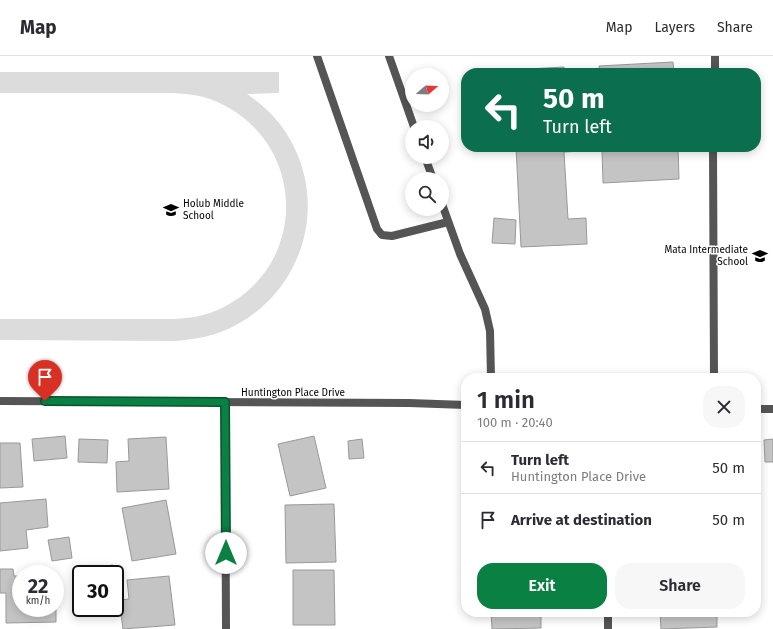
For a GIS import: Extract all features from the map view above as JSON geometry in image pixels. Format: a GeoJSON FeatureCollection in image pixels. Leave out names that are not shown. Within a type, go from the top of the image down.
{"type":"FeatureCollection","features":[{"type":"Feature","properties":{"kind":"street"},"geometry":{"type":"LineString","coordinates":[[317,56],[377,229],[382,234],[392,236],[448,222]]}},
{"type":"Feature","properties":{"kind":"street"},"geometry":{"type":"LineString","coordinates":[[389,56],[412,120]]}},
{"type":"Feature","properties":{"kind":"street"},"geometry":{"type":"LineString","coordinates":[[715,56],[715,68]]}},
{"type":"Feature","properties":{"kind":"street"},"geometry":{"type":"LineString","coordinates":[[713,152],[714,373]]}},
{"type":"Feature","properties":{"kind":"street"},"geometry":{"type":"LineString","coordinates":[[446,216],[460,254],[485,309],[490,331],[490,373]]}},
{"type":"Feature","properties":{"kind":"street","name":"Huntington Place Drive"},"geometry":{"type":"LineString","coordinates":[[0,401],[461,405]]}},
{"type":"Feature","properties":{"kind":"street"},"geometry":{"type":"LineString","coordinates":[[225,402],[226,629]]}},
{"type":"Feature","properties":{"kind":"street"},"geometry":{"type":"LineString","coordinates":[[761,409],[773,409]]}},
{"type":"Feature","properties":{"kind":"street"},"geometry":{"type":"LineString","coordinates":[[608,617],[608,629]]}},
{"type":"Feature","properties":{"kind":"shaded area"},"geometry":{"type":"Polygon","coordinates":[[[0,72],[279,72],[279,93],[247,94],[261,104],[273,116],[289,137],[303,170],[307,196],[307,222],[301,247],[291,271],[277,292],[258,310],[236,325],[221,332],[199,338],[175,341],[0,340],[0,319],[175,319],[210,313],[243,294],[267,269],[281,239],[286,206],[281,173],[267,143],[243,118],[210,99],[174,93],[0,93],[0,72]]]}},
{"type":"Feature","properties":{"kind":"building"},"geometry":{"type":"Polygon","coordinates":[[[673,62],[674,68],[599,68],[599,66],[673,62]]]}},
{"type":"Feature","properties":{"kind":"building"},"geometry":{"type":"Polygon","coordinates":[[[516,152],[564,152],[568,219],[586,218],[587,244],[521,247],[516,152]]]}},
{"type":"Feature","properties":{"kind":"building"},"geometry":{"type":"Polygon","coordinates":[[[602,152],[678,152],[679,179],[603,183],[602,152]]]}},
{"type":"Feature","properties":{"kind":"building"},"geometry":{"type":"Polygon","coordinates":[[[494,218],[516,220],[515,244],[492,243],[494,218]]]}},
{"type":"Feature","properties":{"kind":"building"},"geometry":{"type":"Polygon","coordinates":[[[65,436],[67,458],[34,461],[32,439],[65,436]]]}},
{"type":"Feature","properties":{"kind":"building"},"geometry":{"type":"Polygon","coordinates":[[[314,436],[326,488],[290,496],[278,444],[314,436]]]}},
{"type":"Feature","properties":{"kind":"building"},"geometry":{"type":"Polygon","coordinates":[[[166,437],[169,489],[117,492],[116,462],[129,461],[128,439],[166,437]]]}},
{"type":"Feature","properties":{"kind":"building"},"geometry":{"type":"Polygon","coordinates":[[[79,439],[108,440],[107,463],[78,462],[79,439]]]}},
{"type":"Feature","properties":{"kind":"building"},"geometry":{"type":"Polygon","coordinates":[[[362,439],[364,458],[349,459],[348,441],[362,439]]]}},
{"type":"Feature","properties":{"kind":"building"},"geometry":{"type":"Polygon","coordinates":[[[773,439],[773,462],[765,462],[764,440],[773,439]]]}},
{"type":"Feature","properties":{"kind":"building"},"geometry":{"type":"Polygon","coordinates":[[[0,443],[20,443],[23,487],[0,488],[0,443]]]}},
{"type":"Feature","properties":{"kind":"building"},"geometry":{"type":"Polygon","coordinates":[[[46,499],[48,527],[26,530],[28,548],[0,551],[0,503],[46,499]]]}},
{"type":"Feature","properties":{"kind":"building"},"geometry":{"type":"Polygon","coordinates":[[[166,500],[176,554],[132,561],[122,508],[166,500]]]}},
{"type":"Feature","properties":{"kind":"building"},"geometry":{"type":"Polygon","coordinates":[[[334,504],[336,562],[286,563],[285,505],[334,504]]]}},
{"type":"Feature","properties":{"kind":"building"},"geometry":{"type":"Polygon","coordinates":[[[69,537],[72,558],[52,561],[48,540],[69,537]]]}},
{"type":"Feature","properties":{"kind":"building"},"geometry":{"type":"Polygon","coordinates":[[[0,569],[12,569],[12,617],[56,617],[56,622],[6,623],[6,593],[0,593],[0,569]]]}},
{"type":"Feature","properties":{"kind":"building"},"geometry":{"type":"Polygon","coordinates":[[[293,570],[334,570],[335,625],[293,625],[293,570]]]}},
{"type":"Feature","properties":{"kind":"building"},"geometry":{"type":"Polygon","coordinates":[[[169,576],[175,625],[123,629],[121,617],[124,617],[124,600],[129,599],[127,580],[169,576]]]}},
{"type":"Feature","properties":{"kind":"building"},"geometry":{"type":"Polygon","coordinates":[[[491,617],[541,617],[541,628],[492,629],[491,617]]]}},
{"type":"Feature","properties":{"kind":"building"},"geometry":{"type":"Polygon","coordinates":[[[660,617],[717,617],[717,627],[661,629],[660,617]]]}},
{"type":"Feature","properties":{"kind":"place","name":"Holub Middle School"},"geometry":{"type":"Point","coordinates":[171,210]}},
{"type":"Feature","properties":{"kind":"place","name":"Mata Intermediate School"},"geometry":{"type":"Point","coordinates":[760,256]}},
{"type":"Feature","properties":{"kind":"route"},"geometry":{"type":"LineString","coordinates":[[45,401],[225,402],[226,553]]}}]}
